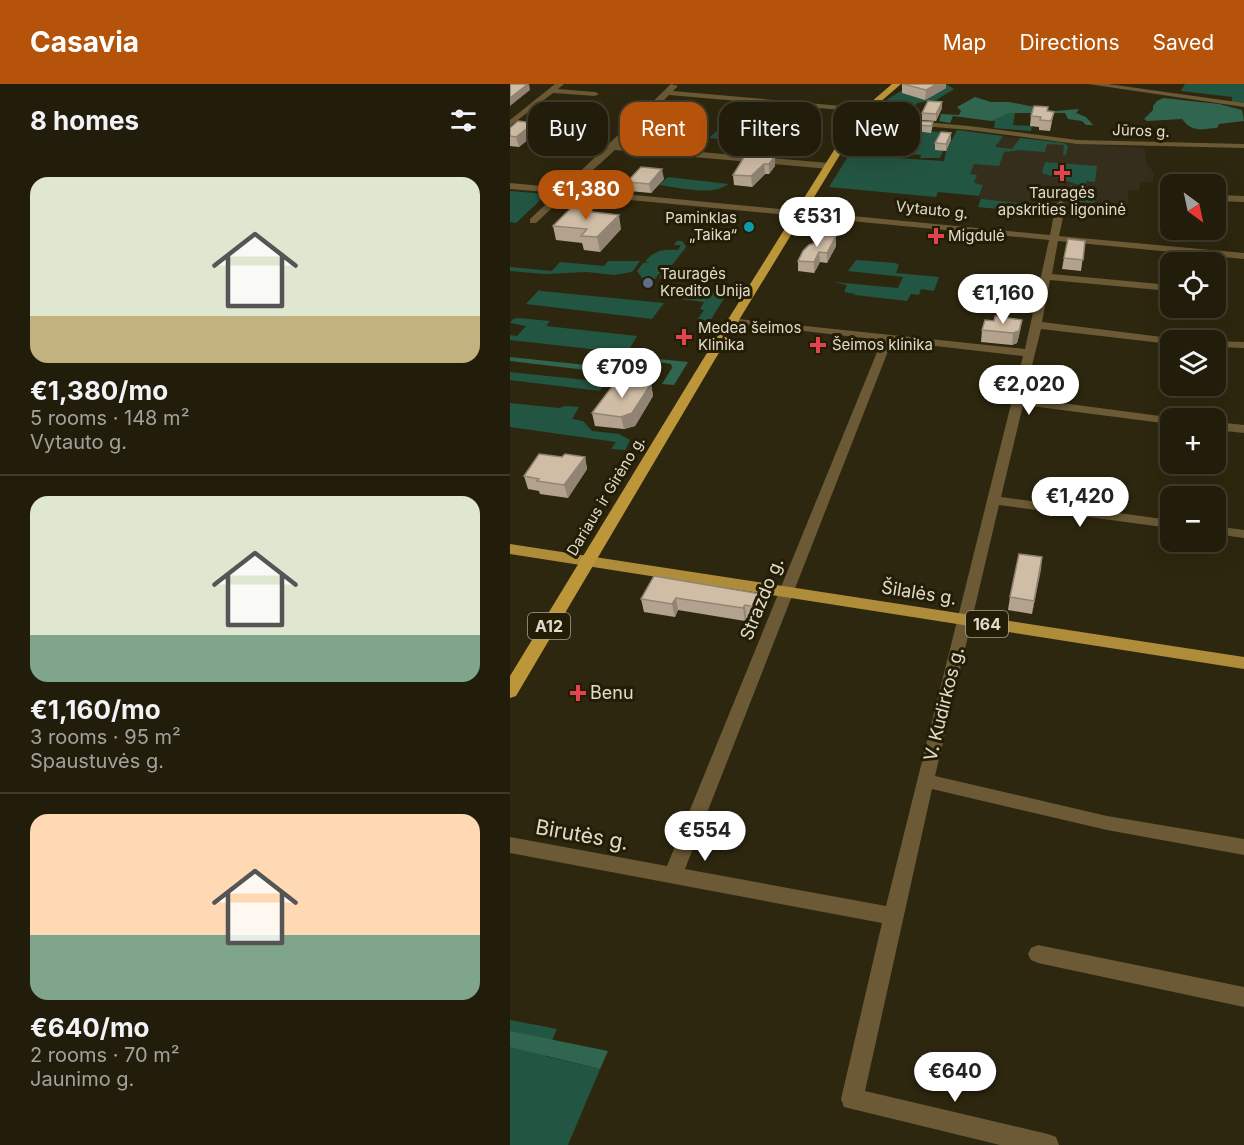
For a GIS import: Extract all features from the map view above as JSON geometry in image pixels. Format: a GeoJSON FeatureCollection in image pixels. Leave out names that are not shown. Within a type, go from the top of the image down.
{"type":"FeatureCollection","features":[{"type":"Feature","properties":{"kind":"highway","name":"Dariaus ir Girėno g."},"geometry":{"type":"LineString","coordinates":[[875,102],[897,84]]}},
{"type":"Feature","properties":{"kind":"highway","name":"Dariaus ir Girėno g."},"geometry":{"type":"LineString","coordinates":[[510,692],[835,156]]}},
{"type":"Feature","properties":{"kind":"main road","name":"Šilalės g."},"geometry":{"type":"LineString","coordinates":[[510,549],[1244,663]]}},
{"type":"Feature","properties":{"kind":"street"},"geometry":{"type":"LineString","coordinates":[[510,124],[560,84]]}},
{"type":"Feature","properties":{"kind":"street"},"geometry":{"type":"LineString","coordinates":[[533,221],[613,147],[676,84]]}},
{"type":"Feature","properties":{"kind":"street"},"geometry":{"type":"LineString","coordinates":[[1092,84],[1244,105]]}},
{"type":"Feature","properties":{"kind":"street"},"geometry":{"type":"LineString","coordinates":[[551,91],[595,94]]}},
{"type":"Feature","properties":{"kind":"street","name":"Jūros g."},"geometry":{"type":"LineString","coordinates":[[666,93],[833,111]]}},
{"type":"Feature","properties":{"kind":"street","name":"Jūros g."},"geometry":{"type":"LineString","coordinates":[[920,122],[1077,142],[1244,146]]}},
{"type":"Feature","properties":{"kind":"street"},"geometry":{"type":"LineString","coordinates":[[613,147],[829,166]]}},
{"type":"Feature","properties":{"kind":"street","name":"Vytauto g."},"geometry":{"type":"LineString","coordinates":[[510,186],[1244,256]]}},
{"type":"Feature","properties":{"kind":"street"},"geometry":{"type":"LineString","coordinates":[[1226,199],[1244,200]]}},
{"type":"Feature","properties":{"kind":"street","name":"V. Kudirkos g."},"geometry":{"type":"LineString","coordinates":[[1048,1145],[852,1099],[893,916],[1036,325],[1061,204]]}},
{"type":"Feature","properties":{"kind":"street"},"geometry":{"type":"LineString","coordinates":[[1046,277],[1160,287]]}},
{"type":"Feature","properties":{"kind":"street"},"geometry":{"type":"LineString","coordinates":[[733,321],[1029,353]]}},
{"type":"Feature","properties":{"kind":"street"},"geometry":{"type":"LineString","coordinates":[[1036,325],[1160,340]]}},
{"type":"Feature","properties":{"kind":"street","name":"Strazdo g."},"geometry":{"type":"LineString","coordinates":[[674,875],[888,338]]}},
{"type":"Feature","properties":{"kind":"street"},"geometry":{"type":"LineString","coordinates":[[1226,344],[1244,345]]}},
{"type":"Feature","properties":{"kind":"street"},"geometry":{"type":"LineString","coordinates":[[1017,401],[1160,419]]}},
{"type":"Feature","properties":{"kind":"street"},"geometry":{"type":"LineString","coordinates":[[1226,427],[1244,429]]}},
{"type":"Feature","properties":{"kind":"street"},"geometry":{"type":"LineString","coordinates":[[994,500],[1160,523]]}},
{"type":"Feature","properties":{"kind":"street"},"geometry":{"type":"LineString","coordinates":[[1226,532],[1244,534]]}},
{"type":"Feature","properties":{"kind":"street"},"geometry":{"type":"LineString","coordinates":[[926,781],[1107,823],[1244,847]]}},
{"type":"Feature","properties":{"kind":"street","name":"Birutės g."},"geometry":{"type":"LineString","coordinates":[[510,845],[893,916]]}},
{"type":"Feature","properties":{"kind":"street"},"geometry":{"type":"LineString","coordinates":[[1038,954],[1244,997]]}},
{"type":"Feature","properties":{"kind":"shaded area","name":"Tauragės apskrities ligoninė"},"geometry":{"type":"Polygon","coordinates":[[[1000,136],[1144,148],[1147,164],[1154,172],[1153,182],[1140,182],[1139,191],[1129,190],[1126,212],[979,199],[983,185],[974,184],[970,174],[976,155],[1000,136]]]}},
{"type":"Feature","properties":{"kind":"green space"},"geometry":{"type":"Polygon","coordinates":[[[912,84],[946,84],[954,89],[936,100],[920,103],[885,102],[912,84]]]}},
{"type":"Feature","properties":{"kind":"green space"},"geometry":{"type":"Polygon","coordinates":[[[1185,84],[1244,84],[1244,105],[1232,103],[1232,97],[1181,91],[1185,84]]]}},
{"type":"Feature","properties":{"kind":"green space"},"geometry":{"type":"Polygon","coordinates":[[[975,97],[991,102],[1009,102],[1055,111],[1079,109],[1076,113],[1086,117],[1093,125],[1068,119],[1065,113],[1009,113],[991,121],[953,116],[950,123],[939,121],[941,114],[959,115],[961,111],[957,107],[975,97]]]}},
{"type":"Feature","properties":{"kind":"green space"},"geometry":{"type":"Polygon","coordinates":[[[1163,98],[1219,104],[1242,110],[1244,121],[1219,124],[1217,128],[1202,129],[1190,126],[1182,119],[1147,121],[1144,119],[1153,110],[1157,101],[1163,98]]]}},
{"type":"Feature","properties":{"kind":"green space"},"geometry":{"type":"Polygon","coordinates":[[[1005,113],[1015,113],[1013,125],[1032,126],[1031,131],[994,128],[995,121],[991,121],[1005,113]]]}},
{"type":"Feature","properties":{"kind":"green space"},"geometry":{"type":"Polygon","coordinates":[[[719,129],[719,139],[709,138],[719,129]]]}},
{"type":"Feature","properties":{"kind":"green space"},"geometry":{"type":"Polygon","coordinates":[[[957,130],[1003,136],[995,147],[1012,149],[1020,138],[1064,143],[1068,146],[1066,155],[1063,155],[1064,145],[1047,144],[1045,152],[1019,150],[1004,152],[999,166],[974,164],[970,174],[977,175],[974,183],[983,185],[979,196],[938,192],[936,197],[829,187],[848,156],[944,161],[946,151],[957,130]]]}},
{"type":"Feature","properties":{"kind":"green space"},"geometry":{"type":"Polygon","coordinates":[[[920,131],[952,132],[940,158],[920,158],[920,131]]]}},
{"type":"Feature","properties":{"kind":"green space"},"geometry":{"type":"Polygon","coordinates":[[[1045,162],[1097,166],[1095,182],[1086,181],[1085,187],[1042,173],[1045,162]]]}},
{"type":"Feature","properties":{"kind":"green space"},"geometry":{"type":"Polygon","coordinates":[[[668,177],[728,184],[721,188],[704,191],[659,185],[668,177]]]}},
{"type":"Feature","properties":{"kind":"green space"},"geometry":{"type":"Polygon","coordinates":[[[1070,185],[1092,190],[1095,193],[1094,203],[1106,204],[1067,201],[1070,185]]]}},
{"type":"Feature","properties":{"kind":"green space"},"geometry":{"type":"Polygon","coordinates":[[[510,191],[547,194],[516,223],[510,222],[510,191]]]}},
{"type":"Feature","properties":{"kind":"green space"},"geometry":{"type":"Polygon","coordinates":[[[981,199],[1052,206],[1050,214],[978,207],[981,199]]]}},
{"type":"Feature","properties":{"kind":"green space"},"geometry":{"type":"Polygon","coordinates":[[[677,241],[682,241],[686,247],[672,265],[668,266],[671,267],[662,278],[659,278],[667,266],[655,279],[642,278],[637,271],[643,263],[650,263],[645,262],[660,251],[678,250],[681,245],[674,245],[677,241]]]}},
{"type":"Feature","properties":{"kind":"green space"},"geometry":{"type":"Polygon","coordinates":[[[856,260],[896,263],[899,265],[896,273],[939,277],[934,291],[921,289],[919,295],[911,294],[907,301],[855,295],[844,292],[847,285],[833,282],[898,288],[903,277],[848,271],[856,260]]]}},
{"type":"Feature","properties":{"kind":"green space"},"geometry":{"type":"Polygon","coordinates":[[[608,261],[640,261],[632,272],[614,275],[587,272],[544,274],[510,271],[510,267],[552,271],[560,262],[604,266],[608,261]]]}},
{"type":"Feature","properties":{"kind":"green space"},"geometry":{"type":"Polygon","coordinates":[[[539,290],[664,303],[652,319],[526,304],[539,290]]]}},
{"type":"Feature","properties":{"kind":"green space"},"geometry":{"type":"Polygon","coordinates":[[[703,290],[728,292],[710,321],[697,320],[704,310],[700,309],[704,302],[681,299],[699,296],[703,290]]]}},
{"type":"Feature","properties":{"kind":"green space"},"geometry":{"type":"Polygon","coordinates":[[[513,319],[550,321],[546,326],[637,336],[627,353],[510,340],[510,335],[517,336],[526,326],[510,323],[513,319]]]}},
{"type":"Feature","properties":{"kind":"green space"},"geometry":{"type":"Polygon","coordinates":[[[510,357],[615,368],[611,373],[510,361],[510,357]]]}},
{"type":"Feature","properties":{"kind":"green space"},"geometry":{"type":"Polygon","coordinates":[[[639,357],[688,362],[674,385],[662,384],[672,368],[671,364],[638,359],[639,357]]]}},
{"type":"Feature","properties":{"kind":"green space"},"geometry":{"type":"Polygon","coordinates":[[[510,372],[595,381],[603,379],[605,383],[600,391],[510,380],[510,372]]]}},
{"type":"Feature","properties":{"kind":"green space"},"geometry":{"type":"Polygon","coordinates":[[[510,403],[559,408],[579,407],[572,419],[583,421],[592,431],[619,434],[630,440],[625,450],[611,449],[616,442],[510,427],[510,403]]]}},
{"type":"Feature","properties":{"kind":"green space"},"geometry":{"type":"Polygon","coordinates":[[[510,1020],[557,1029],[545,1056],[600,1069],[568,1145],[510,1145],[510,1020]]]}},
{"type":"Feature","properties":{"kind":"green space"},"geometry":{"type":"Polygon","coordinates":[[[510,1031],[608,1051],[600,1069],[510,1047],[510,1031]]]}},
{"type":"Feature","properties":{"kind":"building"},"geometry":{"type":"Polygon","coordinates":[[[510,84],[528,84],[510,98],[510,84]]]}},
{"type":"Feature","properties":{"kind":"building"},"geometry":{"type":"Polygon","coordinates":[[[903,84],[937,84],[926,90],[903,84]]]}},
{"type":"Feature","properties":{"kind":"building"},"geometry":{"type":"Polygon","coordinates":[[[928,101],[942,102],[936,114],[922,113],[928,101]]]}},
{"type":"Feature","properties":{"kind":"building"},"geometry":{"type":"Polygon","coordinates":[[[1034,106],[1048,107],[1047,111],[1054,112],[1051,121],[1031,116],[1034,106]]]}},
{"type":"Feature","properties":{"kind":"building"},"geometry":{"type":"Polygon","coordinates":[[[518,121],[528,122],[528,128],[516,137],[510,136],[510,128],[518,121]]]}},
{"type":"Feature","properties":{"kind":"building"},"geometry":{"type":"Polygon","coordinates":[[[920,121],[933,122],[931,126],[920,125],[920,121]]]}},
{"type":"Feature","properties":{"kind":"building"},"geometry":{"type":"Polygon","coordinates":[[[941,132],[951,133],[946,144],[935,143],[941,132]]]}},
{"type":"Feature","properties":{"kind":"building"},"geometry":{"type":"Polygon","coordinates":[[[745,156],[775,156],[769,164],[764,164],[751,176],[733,175],[745,156]]]}},
{"type":"Feature","properties":{"kind":"building"},"geometry":{"type":"Polygon","coordinates":[[[641,167],[662,169],[649,184],[627,182],[641,167]]]}},
{"type":"Feature","properties":{"kind":"building"},"geometry":{"type":"Polygon","coordinates":[[[575,204],[590,206],[585,211],[619,215],[597,237],[581,236],[587,229],[553,226],[575,204]]]}},
{"type":"Feature","properties":{"kind":"building"},"geometry":{"type":"Polygon","coordinates":[[[820,235],[836,236],[827,253],[819,252],[814,262],[798,261],[803,251],[815,243],[820,235]]]}},
{"type":"Feature","properties":{"kind":"building"},"geometry":{"type":"Polygon","coordinates":[[[1068,239],[1085,241],[1083,260],[1064,258],[1068,239]]]}},
{"type":"Feature","properties":{"kind":"building"},"geometry":{"type":"Polygon","coordinates":[[[995,316],[1022,320],[1019,331],[1013,333],[982,330],[985,320],[994,321],[995,316]]]}},
{"type":"Feature","properties":{"kind":"building"},"geometry":{"type":"Polygon","coordinates":[[[617,380],[651,384],[632,413],[621,417],[592,413],[617,380]]]}},
{"type":"Feature","properties":{"kind":"building"},"geometry":{"type":"Polygon","coordinates":[[[539,454],[585,457],[564,485],[537,481],[539,479],[524,476],[539,454]]]}},
{"type":"Feature","properties":{"kind":"building"},"geometry":{"type":"Polygon","coordinates":[[[1019,554],[1042,557],[1034,601],[1010,597],[1019,554]]]}},
{"type":"Feature","properties":{"kind":"building"},"geometry":{"type":"Polygon","coordinates":[[[654,576],[761,594],[755,607],[745,605],[743,608],[676,598],[672,604],[641,599],[654,576]]]}},
{"type":"Feature","properties":{"kind":"place","name":"Tauragės apskrities ligoninė"},"geometry":{"type":"Point","coordinates":[1062,173]}},
{"type":"Feature","properties":{"kind":"place","name":"Paminklas „Taika“"},"geometry":{"type":"Point","coordinates":[749,227]}},
{"type":"Feature","properties":{"kind":"place","name":"Migdulė"},"geometry":{"type":"Point","coordinates":[936,236]}},
{"type":"Feature","properties":{"kind":"place","name":"Tauragės Kredito Unija"},"geometry":{"type":"Point","coordinates":[648,283]}},
{"type":"Feature","properties":{"kind":"place","name":"Medea šeimos Klinika"},"geometry":{"type":"Point","coordinates":[684,337]}},
{"type":"Feature","properties":{"kind":"place","name":"Šeimos klinika"},"geometry":{"type":"Point","coordinates":[818,345]}},
{"type":"Feature","properties":{"kind":"place","name":"Benu"},"geometry":{"type":"Point","coordinates":[578,693]}}]}
